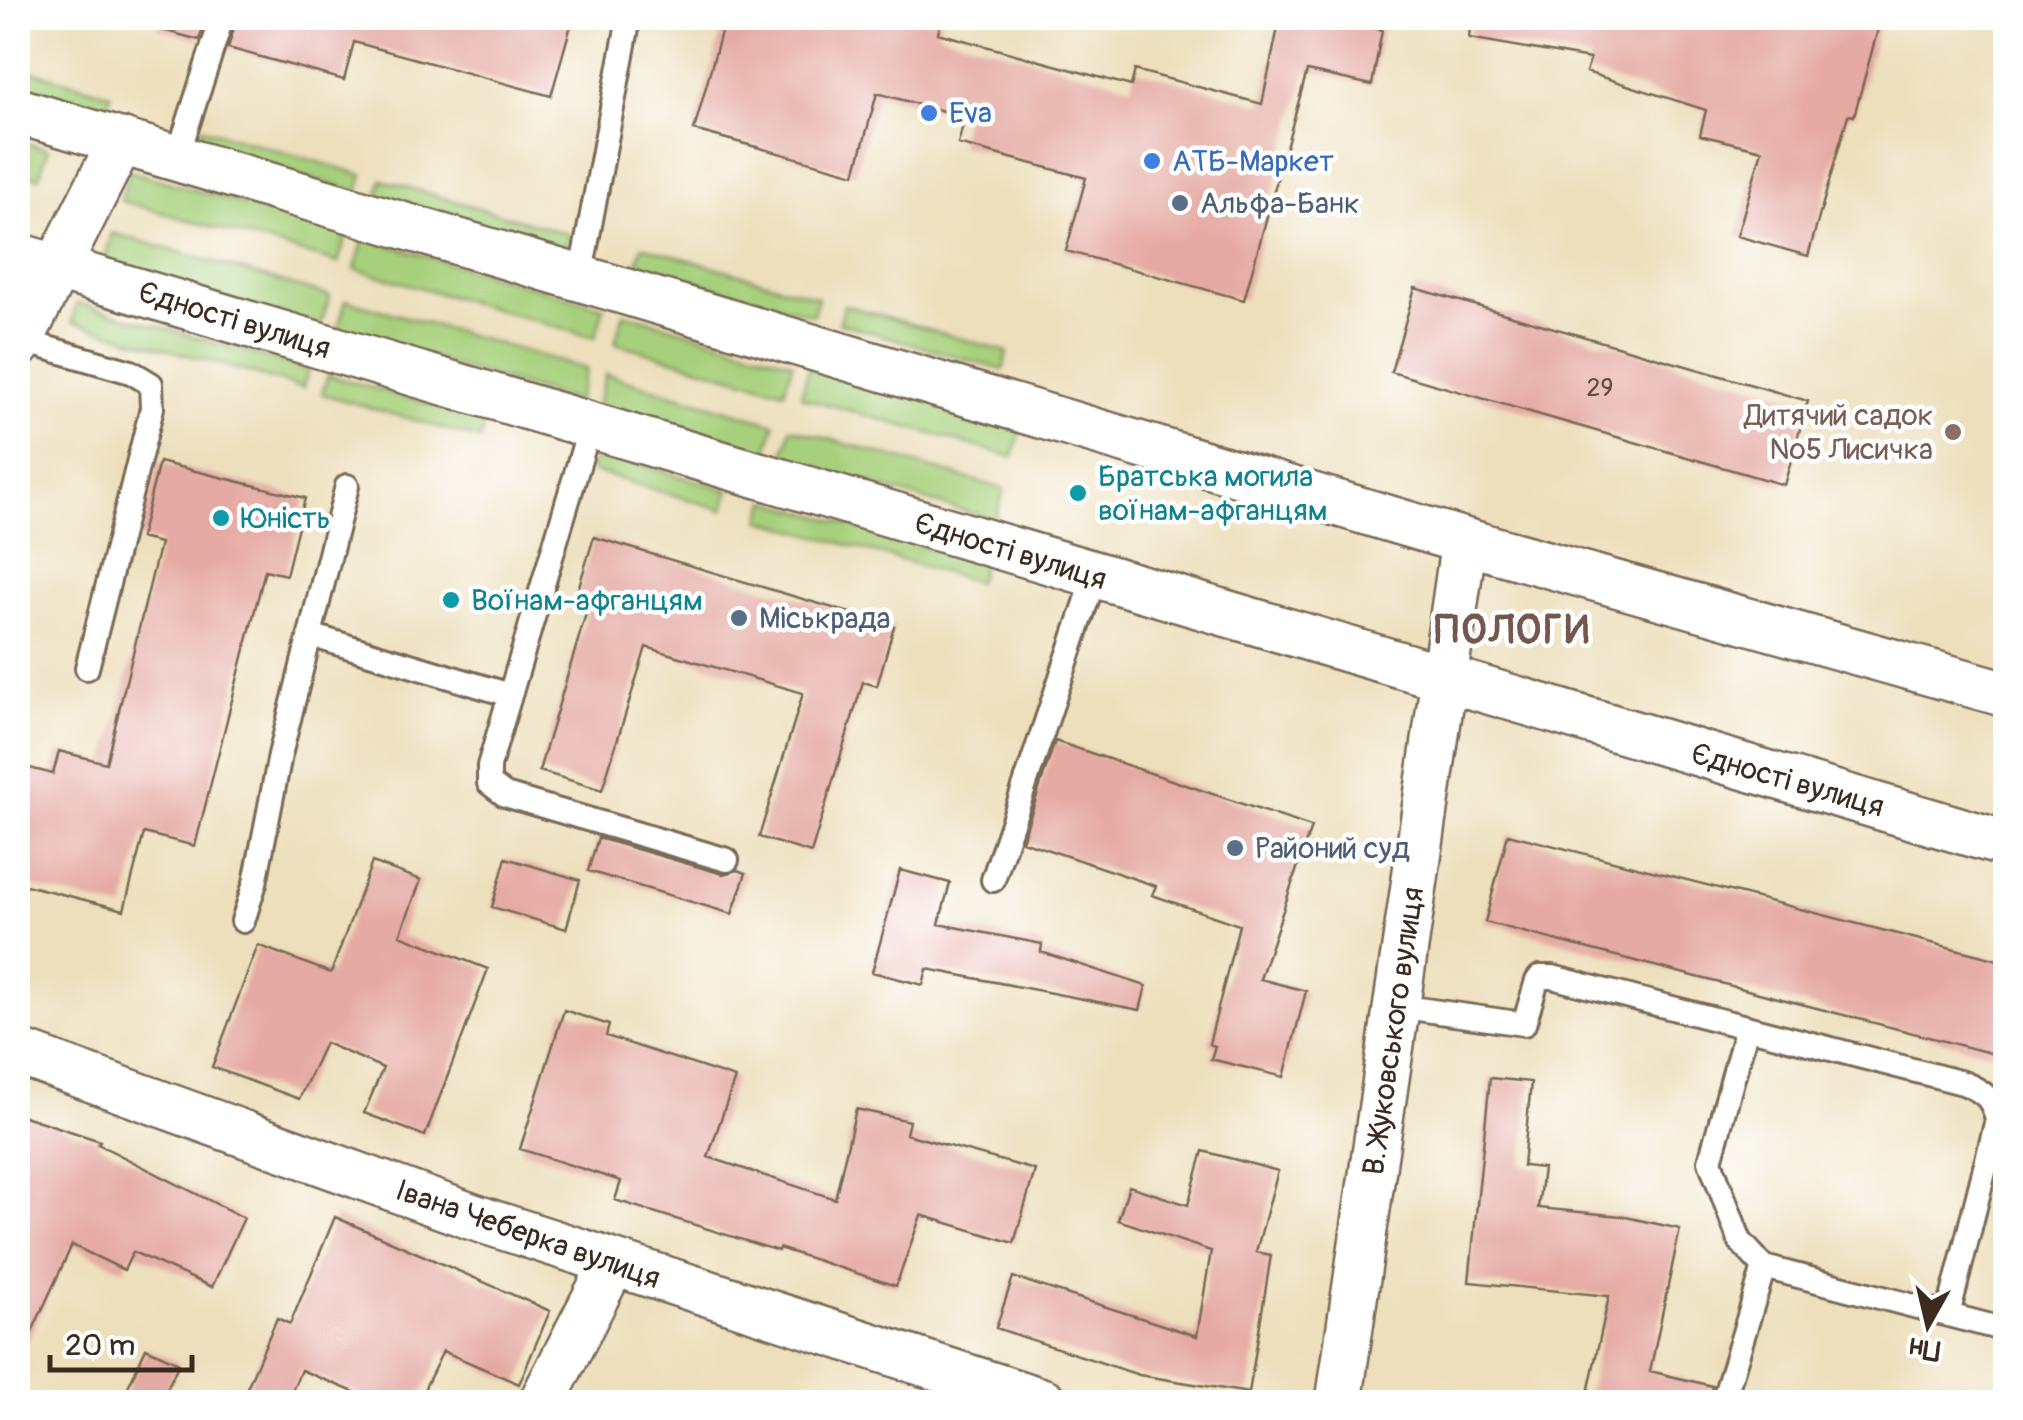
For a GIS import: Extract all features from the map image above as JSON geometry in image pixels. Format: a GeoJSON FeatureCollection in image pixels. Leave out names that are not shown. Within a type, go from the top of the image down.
{"type":"FeatureCollection","features":[{"type":"Feature","properties":{"kind":"street"},"geometry":{"type":"LineString","coordinates":[[18,111],[1464,541],[2006,694]]}},
{"type":"Feature","properties":{"kind":"street"},"geometry":{"type":"LineString","coordinates":[[19,342],[37,261],[121,141]]}},
{"type":"Feature","properties":{"kind":"street","name":"Єдності вулиця"},"geometry":{"type":"LineString","coordinates":[[37,261],[2006,844]]}},
{"type":"Feature","properties":{"kind":"street","name":"В. Жуковського вулиця"},"geometry":{"type":"LineString","coordinates":[[1340,1402],[1464,541]]}},
{"type":"Feature","properties":{"kind":"street","name":"Івана Чеберка вулиця"},"geometry":{"type":"LineString","coordinates":[[18,1052],[473,1217],[1044,1402]]}},
{"type":"Feature","properties":{"kind":"street"},"geometry":{"type":"LineString","coordinates":[[542,1402],[612,1263]]}},
{"type":"Feature","properties":{"kind":"lane"},"geometry":{"type":"LineString","coordinates":[[177,158],[222,18]]}},
{"type":"Feature","properties":{"kind":"lane"},"geometry":{"type":"LineString","coordinates":[[580,278],[629,18]]}},
{"type":"Feature","properties":{"kind":"lane"},"geometry":{"type":"LineString","coordinates":[[19,342],[131,372],[151,384],[152,408],[87,668]]}},
{"type":"Feature","properties":{"kind":"lane"},"geometry":{"type":"LineString","coordinates":[[590,426],[489,766],[489,783],[496,790],[728,860]]}},
{"type":"Feature","properties":{"kind":"lane"},"geometry":{"type":"LineString","coordinates":[[243,920],[254,883],[270,794],[347,486]]}},
{"type":"Feature","properties":{"kind":"lane"},"geometry":{"type":"LineString","coordinates":[[993,880],[1094,576]]}},
{"type":"Feature","properties":{"kind":"lane"},"geometry":{"type":"LineString","coordinates":[[310,635],[510,694]]}},
{"type":"Feature","properties":{"kind":"lane"},"geometry":{"type":"LineString","coordinates":[[1397,1006],[1524,1024],[1534,987],[1545,976],[1981,1090],[1994,1103],[1997,1120],[1948,1316]]}},
{"type":"Feature","properties":{"kind":"lane"},"geometry":{"type":"LineString","coordinates":[[1747,1027],[1710,1161],[1740,1241],[1764,1267],[2006,1330]]}},
{"type":"Feature","properties":{"kind":"lane"},"geometry":{"type":"LineString","coordinates":[[1722,1402],[1764,1267]]}},
{"type":"Feature","properties":{"kind":"green space"},"geometry":{"type":"Polygon","coordinates":[[[18,67],[111,94],[105,112],[18,87],[18,67]]]}},
{"type":"Feature","properties":{"kind":"green space"},"geometry":{"type":"Polygon","coordinates":[[[202,128],[363,175],[358,192],[197,146],[202,128]]]}},
{"type":"Feature","properties":{"kind":"green space"},"geometry":{"type":"Polygon","coordinates":[[[18,141],[48,149],[39,178],[18,172],[18,141]]]}},
{"type":"Feature","properties":{"kind":"green space"},"geometry":{"type":"Polygon","coordinates":[[[129,171],[347,234],[338,263],[121,201],[129,171]]]}},
{"type":"Feature","properties":{"kind":"green space"},"geometry":{"type":"Polygon","coordinates":[[[382,180],[569,234],[564,251],[377,198],[382,180]]]}},
{"type":"Feature","properties":{"kind":"green space"},"geometry":{"type":"Polygon","coordinates":[[[112,233],[330,296],[320,326],[103,264],[112,233]]]}},
{"type":"Feature","properties":{"kind":"green space"},"geometry":{"type":"Polygon","coordinates":[[[364,238],[604,307],[595,338],[355,269],[364,238]]]}},
{"type":"Feature","properties":{"kind":"green space"},"geometry":{"type":"Polygon","coordinates":[[[642,246],[818,297],[813,315],[637,265],[642,246]]]}},
{"type":"Feature","properties":{"kind":"green space"},"geometry":{"type":"Polygon","coordinates":[[[346,300],[586,369],[577,401],[337,332],[346,300]]]}},
{"type":"Feature","properties":{"kind":"green space"},"geometry":{"type":"Polygon","coordinates":[[[77,303],[308,369],[303,388],[72,322],[77,303]]]}},
{"type":"Feature","properties":{"kind":"green space"},"geometry":{"type":"Polygon","coordinates":[[[844,305],[1007,352],[1003,370],[839,323],[844,305]]]}},
{"type":"Feature","properties":{"kind":"green space"},"geometry":{"type":"Polygon","coordinates":[[[624,313],[793,362],[784,391],[615,343],[624,313]]]}},
{"type":"Feature","properties":{"kind":"green space"},"geometry":{"type":"Polygon","coordinates":[[[809,366],[1022,427],[1013,457],[801,397],[809,366]]]}},
{"type":"Feature","properties":{"kind":"green space"},"geometry":{"type":"Polygon","coordinates":[[[606,374],[775,424],[766,454],[597,406],[606,374]]]}},
{"type":"Feature","properties":{"kind":"green space"},"geometry":{"type":"Polygon","coordinates":[[[328,375],[485,420],[480,439],[322,394],[328,375]]]}},
{"type":"Feature","properties":{"kind":"green space"},"geometry":{"type":"Polygon","coordinates":[[[791,428],[1004,489],[995,520],[783,459],[791,428]]]}},
{"type":"Feature","properties":{"kind":"green space"},"geometry":{"type":"Polygon","coordinates":[[[596,452],[729,490],[724,510],[591,471],[596,452]]]}},
{"type":"Feature","properties":{"kind":"green space"},"geometry":{"type":"Polygon","coordinates":[[[767,501],[983,563],[977,582],[761,520],[767,501]]]}},
{"type":"Feature","properties":{"kind":"building"},"geometry":{"type":"Polygon","coordinates":[[[160,18],[206,18],[199,40],[159,29],[160,18]]]}},
{"type":"Feature","properties":{"kind":"building"},"geometry":{"type":"Polygon","coordinates":[[[237,18],[573,18],[551,96],[354,42],[344,80],[228,48],[237,18]]]}},
{"type":"Feature","properties":{"kind":"building"},"geometry":{"type":"Polygon","coordinates":[[[725,18],[942,18],[938,33],[1131,86],[1135,70],[1262,104],[1280,18],[1321,18],[1382,30],[1372,85],[1307,71],[1244,300],[1066,251],[1086,178],[958,144],[965,117],[877,93],[855,174],[694,130],[725,18]]]}},
{"type":"Feature","properties":{"kind":"building"},"geometry":{"type":"Polygon","coordinates":[[[1471,18],[1881,18],[1854,116],[1848,115],[1808,256],[1737,236],[1762,150],[1700,135],[1706,110],[1586,72],[1590,59],[1469,38],[1471,18]]]}},
{"type":"Feature","properties":{"kind":"building"},"geometry":{"type":"Polygon","coordinates":[[[1415,288],[1808,401],[1784,485],[1391,372],[1415,288]]]}},
{"type":"Feature","properties":{"kind":"building"},"geometry":{"type":"Polygon","coordinates":[[[159,462],[305,498],[286,575],[265,570],[195,846],[144,833],[124,910],[18,883],[18,765],[53,774],[59,751],[106,763],[160,543],[140,538],[159,462]]]}},
{"type":"Feature","properties":{"kind":"building"},"geometry":{"type":"Polygon","coordinates":[[[594,537],[894,626],[877,686],[863,682],[811,853],[759,837],[803,693],[646,647],[602,790],[539,771],[590,600],[576,596],[594,537]]]}},
{"type":"Feature","properties":{"kind":"building"},"geometry":{"type":"Polygon","coordinates":[[[1055,741],[1311,827],[1260,979],[1306,991],[1284,1077],[1211,1059],[1215,1046],[1209,1044],[1239,925],[1152,895],[1156,886],[1022,841],[1055,741]]]}},
{"type":"Feature","properties":{"kind":"building"},"geometry":{"type":"Polygon","coordinates":[[[1508,834],[2006,962],[2006,1008],[1994,1054],[1485,922],[1508,834]]]}},
{"type":"Feature","properties":{"kind":"building"},"geometry":{"type":"Polygon","coordinates":[[[598,838],[723,874],[738,870],[746,873],[732,914],[588,871],[598,838]]]}},
{"type":"Feature","properties":{"kind":"building"},"geometry":{"type":"Polygon","coordinates":[[[506,858],[580,880],[566,929],[492,907],[506,858]]]}},
{"type":"Feature","properties":{"kind":"building"},"geometry":{"type":"Polygon","coordinates":[[[372,862],[421,880],[400,935],[488,969],[425,1136],[364,1113],[383,1068],[325,1043],[299,1099],[212,1067],[258,945],[331,973],[372,862]]]}},
{"type":"Feature","properties":{"kind":"building"},"geometry":{"type":"Polygon","coordinates":[[[900,870],[950,883],[939,924],[1042,944],[1041,952],[1146,986],[1140,1010],[927,969],[923,985],[872,972],[900,870]]]}},
{"type":"Feature","properties":{"kind":"building"},"geometry":{"type":"Polygon","coordinates":[[[564,1010],[609,1025],[606,1036],[735,1078],[708,1157],[835,1199],[856,1109],[909,1121],[906,1134],[1035,1170],[1014,1243],[921,1215],[896,1286],[615,1200],[621,1181],[520,1149],[564,1010]]]}},
{"type":"Feature","properties":{"kind":"building"},"geometry":{"type":"Polygon","coordinates":[[[1490,1078],[1531,1082],[1523,1166],[1543,1168],[1538,1208],[1621,1216],[1680,1229],[1650,1371],[1712,1386],[1708,1402],[1586,1402],[1609,1296],[1469,1282],[1490,1078]]]}},
{"type":"Feature","properties":{"kind":"building"},"geometry":{"type":"Polygon","coordinates":[[[18,1114],[100,1141],[98,1144],[244,1218],[212,1287],[133,1252],[124,1270],[72,1245],[18,1362],[18,1114]]]}},
{"type":"Feature","properties":{"kind":"building"},"geometry":{"type":"Polygon","coordinates":[[[1203,1151],[1278,1171],[1256,1252],[1271,1255],[1249,1393],[1139,1375],[996,1328],[1013,1277],[1197,1336],[1211,1251],[1118,1220],[1129,1186],[1188,1205],[1203,1151]]]}},
{"type":"Feature","properties":{"kind":"building"},"geometry":{"type":"Polygon","coordinates":[[[335,1217],[550,1311],[519,1384],[443,1351],[418,1402],[378,1402],[301,1370],[287,1402],[275,1402],[246,1390],[277,1318],[290,1324],[335,1217]]]}},
{"type":"Feature","properties":{"kind":"building"},"geometry":{"type":"Polygon","coordinates":[[[146,1348],[179,1363],[161,1402],[121,1402],[146,1348]]]}},
{"type":"Feature","properties":{"kind":"place","name":"Eva"},"geometry":{"type":"Point","coordinates":[929,113]}},
{"type":"Feature","properties":{"kind":"place","name":"АТБ-Маркет"},"geometry":{"type":"Point","coordinates":[1152,161]}},
{"type":"Feature","properties":{"kind":"place","name":"Альфа-Банк"},"geometry":{"type":"Point","coordinates":[1180,203]}},
{"type":"Feature","properties":{"kind":"place","name":"Дитячий садок №5 Лисичка"},"geometry":{"type":"Point","coordinates":[1953,432]}},
{"type":"Feature","properties":{"kind":"place","name":"Братська могила воїнам-афганцям"},"geometry":{"type":"Point","coordinates":[1078,493]}},
{"type":"Feature","properties":{"kind":"place","name":"Юність"},"geometry":{"type":"Point","coordinates":[221,518]}},
{"type":"Feature","properties":{"kind":"place","name":"Воїнам-афганцям"},"geometry":{"type":"Point","coordinates":[451,600]}},
{"type":"Feature","properties":{"kind":"place","name":"Міськрада"},"geometry":{"type":"Point","coordinates":[739,618]}},
{"type":"Feature","properties":{"kind":"place","name":"Районий суд"},"geometry":{"type":"Point","coordinates":[1235,848]}},
{"type":"Feature","properties":{"kind":"district","name":"ПОЛОГИ"},"geometry":{"type":"Point","coordinates":[1513,629]}}]}
